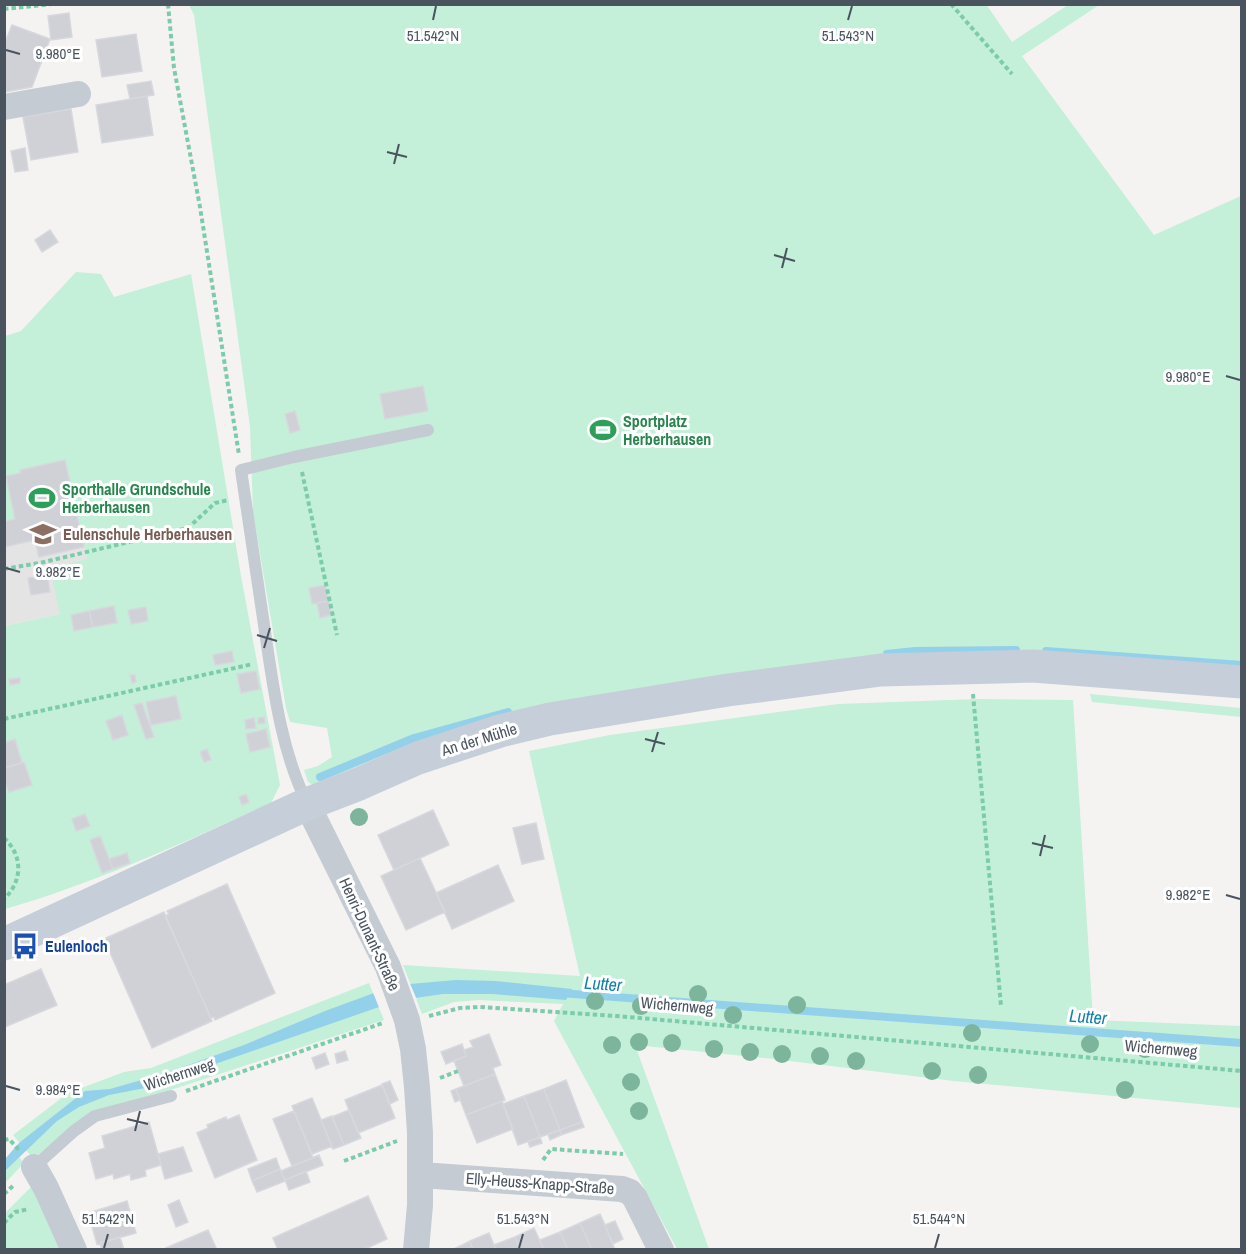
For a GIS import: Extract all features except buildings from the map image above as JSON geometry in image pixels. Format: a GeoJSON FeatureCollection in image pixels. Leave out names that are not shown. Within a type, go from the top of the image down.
{"type":"FeatureCollection","features":[{"type":"Feature","properties":{"kind":"street"},"geometry":{"type":"LineString","coordinates":[[4,107],[78,94]]}},
{"type":"Feature","properties":{"kind":"street","name":"An der Mühle"},"geometry":{"type":"LineString","coordinates":[[4,944],[307,804],[418,758],[500,731],[550,719],[728,690],[881,670],[981,677],[1080,669],[1242,682]]}},
{"type":"Feature","properties":{"kind":"street","name":"Henri-Dunant-Straße"},"geometry":{"type":"LineString","coordinates":[[307,804],[388,967],[406,1018],[416,1077],[420,1133],[421,1175],[416,1250]]}},
{"type":"Feature","properties":{"kind":"street"},"geometry":{"type":"LineString","coordinates":[[34,1167],[74,1250]]}},
{"type":"Feature","properties":{"kind":"street","name":"Elly-Heuss-Knapp-Straße"},"geometry":{"type":"LineString","coordinates":[[421,1175],[616,1188],[630,1192],[661,1250]]}},
{"type":"Feature","properties":{"kind":"lane"},"geometry":{"type":"LineString","coordinates":[[307,804],[299,788],[284,740],[269,660],[241,470],[428,430]]}},
{"type":"Feature","properties":{"kind":"lane","name":"Wichernweg"},"geometry":{"type":"LineString","coordinates":[[34,1167],[74,1131],[95,1116],[171,1096]]}},
{"type":"Feature","properties":{"kind":"path"},"geometry":{"type":"LineString","coordinates":[[4,9],[52,4]]}},
{"type":"Feature","properties":{"kind":"path"},"geometry":{"type":"LineString","coordinates":[[168,4],[174,68],[200,207],[241,470]]}},
{"type":"Feature","properties":{"kind":"path"},"geometry":{"type":"LineString","coordinates":[[951,4],[1012,74]]}},
{"type":"Feature","properties":{"kind":"path"},"geometry":{"type":"LineString","coordinates":[[300,466],[337,635]]}},
{"type":"Feature","properties":{"kind":"path"},"geometry":{"type":"LineString","coordinates":[[4,569],[40,563],[188,528],[215,503],[245,496]]}},
{"type":"Feature","properties":{"kind":"path"},"geometry":{"type":"LineString","coordinates":[[4,719],[269,660]]}},
{"type":"Feature","properties":{"kind":"path"},"geometry":{"type":"LineString","coordinates":[[981,677],[1001,1006]]}},
{"type":"Feature","properties":{"kind":"path"},"geometry":{"type":"LineString","coordinates":[[4,838],[16,854],[19,871],[14,887],[4,899]]}},
{"type":"Feature","properties":{"kind":"path","name":"Wichernweg"},"geometry":{"type":"LineString","coordinates":[[171,1096],[387,1022],[460,1008],[480,1007],[617,1016],[1242,1071]]}},
{"type":"Feature","properties":{"kind":"path"},"geometry":{"type":"LineString","coordinates":[[344,1161],[420,1133]]}},
{"type":"Feature","properties":{"kind":"path"},"geometry":{"type":"LineString","coordinates":[[4,1140],[9,1139],[12,1143]]}},
{"type":"Feature","properties":{"kind":"path"},"geometry":{"type":"LineString","coordinates":[[527,1182],[551,1149],[622,1154]]}},
{"type":"Feature","properties":{"kind":"path"},"geometry":{"type":"LineString","coordinates":[[4,1223],[15,1212],[32,1209]]}},
{"type":"Feature","properties":{"kind":"shaded area","name":"Eulenschule Herberhausen"},"geometry":{"type":"Polygon","coordinates":[[[65,460],[87,559],[60,614],[5,626],[4,522],[15,519],[6,476],[21,473],[20,470],[65,460]]]}},
{"type":"Feature","properties":{"kind":"green space"},"geometry":{"type":"Polygon","coordinates":[[[986,4],[1012,42],[1068,5],[1099,5],[1022,56],[1154,235],[1241,196],[1241,671],[1022,657],[541,713],[319,789],[308,782],[304,770],[318,766],[332,757],[327,728],[290,722],[286,708],[253,512],[250,427],[194,15],[189,5],[986,4]]]}},
{"type":"Feature","properties":{"kind":"green space"},"geometry":{"type":"Polygon","coordinates":[[[76,272],[101,274],[114,297],[191,274],[241,576],[280,785],[271,803],[106,874],[5,909],[5,626],[60,614],[50,568],[87,559],[65,460],[20,470],[21,473],[6,476],[15,519],[5,522],[5,336],[21,331],[76,272]]]}},
{"type":"Feature","properties":{"kind":"green space"},"geometry":{"type":"Polygon","coordinates":[[[1090,694],[1241,708],[1241,717],[1092,702],[1090,694]]]}},
{"type":"Feature","properties":{"kind":"green space"},"geometry":{"type":"Polygon","coordinates":[[[978,699],[1073,700],[1093,1020],[1241,1026],[1241,1108],[954,1081],[635,1045],[709,1249],[677,1249],[554,1021],[563,1004],[479,1000],[454,1002],[422,1014],[403,965],[580,976],[529,751],[610,735],[838,704],[978,699]]]}},
{"type":"Feature","properties":{"kind":"green space"},"geometry":{"type":"Polygon","coordinates":[[[369,983],[384,1020],[177,1088],[102,1109],[84,1117],[39,1154],[31,1156],[13,1135],[68,1093],[124,1072],[151,1068],[369,983]]]}},
{"type":"Feature","properties":{"kind":"green space"},"geometry":{"type":"Polygon","coordinates":[[[19,1157],[24,1163],[5,1183],[5,1171],[19,1157]]]}},
{"type":"Feature","properties":{"kind":"green space"},"geometry":{"type":"Polygon","coordinates":[[[34,1184],[66,1249],[5,1250],[5,1213],[34,1184]]]}},
{"type":"Feature","properties":{"kind":"water"},"geometry":{"type":"Polygon","coordinates":[[[456,980],[496,981],[572,989],[566,1000],[493,994],[443,994],[379,1007],[218,1063],[166,1084],[109,1095],[79,1107],[57,1121],[5,1171],[5,1159],[19,1143],[85,1091],[110,1089],[166,1073],[244,1045],[374,993],[410,984],[456,980]]]}},
{"type":"Feature","properties":{"kind":"pier"},"geometry":{"type":"Polygon","coordinates":[[[409,981],[417,1000],[380,1010],[372,990],[409,981]]]}},
{"type":"Feature","properties":{"kind":"waterway"},"geometry":{"type":"LineString","coordinates":[[887,654],[915,651],[1016,650]]}},
{"type":"Feature","properties":{"kind":"waterway"},"geometry":{"type":"LineString","coordinates":[[1046,651],[1242,665]]}},
{"type":"Feature","properties":{"kind":"waterway"},"geometry":{"type":"LineString","coordinates":[[320,777],[414,738],[508,712]]}},
{"type":"Feature","properties":{"kind":"waterway","name":"Lutter"},"geometry":{"type":"LineString","coordinates":[[560,993],[1242,1043]]}},
{"type":"Feature","properties":{"kind":"place","name":"Sportplatz Herberhausen"},"geometry":{"type":"Point","coordinates":[603,430]}},
{"type":"Feature","properties":{"kind":"place","name":"Sporthalle Grundschule Herberhausen"},"geometry":{"type":"Point","coordinates":[42,498]}},
{"type":"Feature","properties":{"kind":"place","name":"Eulenschule Herberhausen"},"geometry":{"type":"Point","coordinates":[43,534]}},
{"type":"Feature","properties":{"kind":"place","name":"Eulenloch"},"geometry":{"type":"Point","coordinates":[25,946]}}]}
